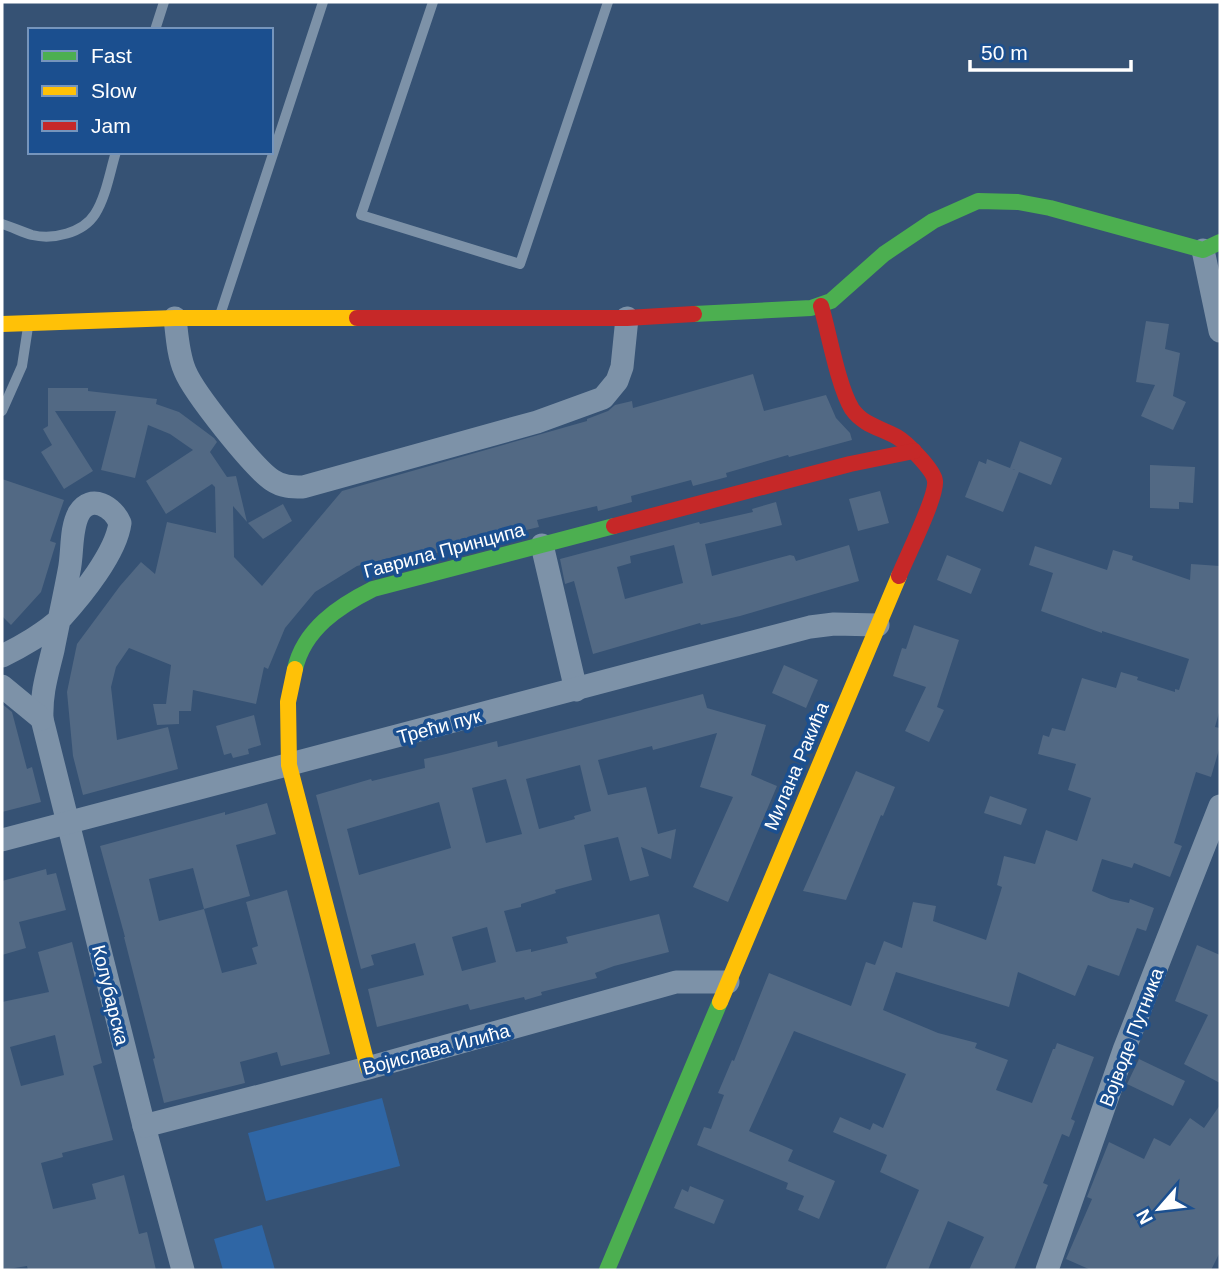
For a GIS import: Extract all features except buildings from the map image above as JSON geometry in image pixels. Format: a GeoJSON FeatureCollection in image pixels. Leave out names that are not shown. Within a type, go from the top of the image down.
{"type":"FeatureCollection","features":[{"type":"Feature","properties":{"kind":"street"},"geometry":{"type":"LineString","coordinates":[[2,324],[175,318],[627,318],[811,308],[831,302],[884,254],[933,221],[978,201],[1018,202],[1050,208],[1212,246],[1220,331]]}},
{"type":"Feature","properties":{"kind":"street","name":"Милана Ракића"},"geometry":{"type":"LineString","coordinates":[[607,1270],[931,499],[935,481],[928,467],[899,438],[867,424],[853,410],[845,393],[821,306]]}},
{"type":"Feature","properties":{"kind":"street"},"geometry":{"type":"LineString","coordinates":[[175,318],[183,368],[193,388],[256,465],[272,480],[287,487],[303,486],[524,425],[603,398],[617,382],[622,367],[627,318]]}},
{"type":"Feature","properties":{"kind":"street","name":"Гаврила Принципа"},"geometry":{"type":"LineString","coordinates":[[368,1068],[289,765],[290,682],[304,646],[327,617],[349,600],[373,589],[850,464],[914,451]]}},
{"type":"Feature","properties":{"kind":"street"},"geometry":{"type":"LineString","coordinates":[[542,545],[576,690]]}},
{"type":"Feature","properties":{"kind":"street","name":"Колубарска"},"geometry":{"type":"LineString","coordinates":[[2,656],[59,620],[41,698],[42,719],[183,1270]]}},
{"type":"Feature","properties":{"kind":"street","name":"Трећи пук"},"geometry":{"type":"LineString","coordinates":[[2,840],[810,627],[834,624],[878,625]]}},
{"type":"Feature","properties":{"kind":"street"},"geometry":{"type":"LineString","coordinates":[[2,687],[42,719]]}},
{"type":"Feature","properties":{"kind":"street","name":"Војводе Путника"},"geometry":{"type":"LineString","coordinates":[[1047,1270],[1124,1049],[1220,806]]}},
{"type":"Feature","properties":{"kind":"street","name":"Војислава Илића"},"geometry":{"type":"LineString","coordinates":[[145,1126],[368,1068],[676,982],[728,982]]}},
{"type":"Feature","properties":{"kind":"lane"},"geometry":{"type":"LineString","coordinates":[[156,28],[164,2]]}},
{"type":"Feature","properties":{"kind":"lane"},"geometry":{"type":"LineString","coordinates":[[220,318],[323,2]]}},
{"type":"Feature","properties":{"kind":"lane"},"geometry":{"type":"LineString","coordinates":[[433,2],[361,215],[520,264],[608,2]]}},
{"type":"Feature","properties":{"kind":"lane"},"geometry":{"type":"LineString","coordinates":[[2,223],[34,236],[54,237],[89,223],[97,211],[115,154]]}},
{"type":"Feature","properties":{"kind":"lane"},"geometry":{"type":"LineString","coordinates":[[2,411],[22,366],[29,324]]}},
{"type":"Feature","properties":{"kind":"shaded area"},"geometry":{"type":"Polygon","coordinates":[[[382,1098],[400,1166],[266,1201],[248,1133],[382,1098]]]}},
{"type":"Feature","properties":{"kind":"shaded area"},"geometry":{"type":"Polygon","coordinates":[[[262,1225],[275,1270],[223,1270],[214,1239],[262,1225]]]}},
{"type":"Feature","properties":{"kind":"traffic: fast"},"geometry":{"type":"LineString","coordinates":[[694,314],[811,308],[831,301],[884,254],[933,221],[978,201],[1018,202],[1050,208],[1203,250],[1220,242]]}},
{"type":"Feature","properties":{"kind":"traffic: fast"},"geometry":{"type":"LineString","coordinates":[[295,669],[306,642],[325,620],[373,589],[614,526]]}},
{"type":"Feature","properties":{"kind":"traffic: fast"},"geometry":{"type":"LineString","coordinates":[[607,1270],[720,1002]]}},
{"type":"Feature","properties":{"kind":"traffic: slow"},"geometry":{"type":"LineString","coordinates":[[2,324],[175,318],[357,318]]}},
{"type":"Feature","properties":{"kind":"traffic: slow"},"geometry":{"type":"LineString","coordinates":[[720,1002],[899,576]]}},
{"type":"Feature","properties":{"kind":"traffic: slow"},"geometry":{"type":"LineString","coordinates":[[295,669],[288,702],[289,765],[368,1068]]}},
{"type":"Feature","properties":{"kind":"traffic: jam"},"geometry":{"type":"LineString","coordinates":[[821,306],[838,373],[852,409],[867,423],[907,444],[925,464],[935,481],[926,513],[899,576]]}},
{"type":"Feature","properties":{"kind":"traffic: jam"},"geometry":{"type":"LineString","coordinates":[[357,318],[627,318],[694,314]]}},
{"type":"Feature","properties":{"kind":"traffic: jam"},"geometry":{"type":"LineString","coordinates":[[614,526],[850,464],[914,451]]}}]}
